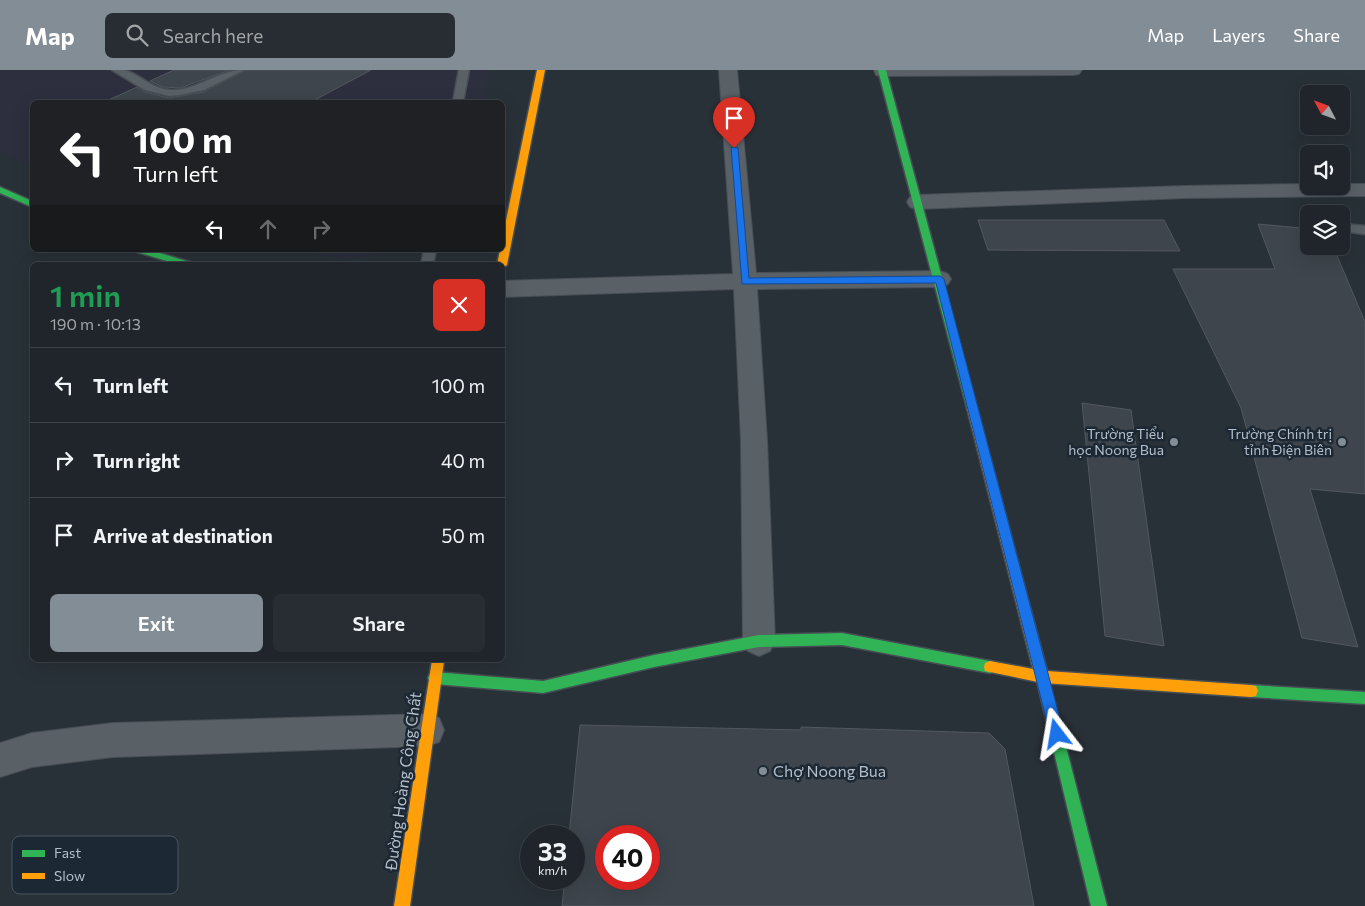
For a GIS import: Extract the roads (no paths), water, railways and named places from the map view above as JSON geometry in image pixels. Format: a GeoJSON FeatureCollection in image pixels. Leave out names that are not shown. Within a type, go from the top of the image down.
{"type":"FeatureCollection","features":[{"type":"Feature","properties":{"kind":"street"},"geometry":{"type":"LineString","coordinates":[[505,250],[541,70]]}},
{"type":"Feature","properties":{"kind":"street"},"geometry":{"type":"LineString","coordinates":[[728,70],[745,281],[754,440],[759,641]]}},
{"type":"Feature","properties":{"kind":"street"},"geometry":{"type":"LineString","coordinates":[[1073,70],[882,70],[917,202],[940,279],[1043,677],[1099,906]]}},
{"type":"Feature","properties":{"kind":"street"},"geometry":{"type":"LineString","coordinates":[[0,190],[30,203]]}},
{"type":"Feature","properties":{"kind":"street"},"geometry":{"type":"LineString","coordinates":[[917,202],[1184,192],[1365,190]]}},
{"type":"Feature","properties":{"kind":"street"},"geometry":{"type":"LineString","coordinates":[[145,252],[178,262]]}},
{"type":"Feature","properties":{"kind":"street"},"geometry":{"type":"LineString","coordinates":[[505,288],[745,281],[940,279]]}},
{"type":"Feature","properties":{"kind":"street"},"geometry":{"type":"LineString","coordinates":[[435,678],[543,686],[759,641],[842,639],[1043,677],[1365,698]]}},
{"type":"Feature","properties":{"kind":"street","name":"Đường Hoàng Công Chất"},"geometry":{"type":"LineString","coordinates":[[402,906],[438,662]]}},
{"type":"Feature","properties":{"kind":"street"},"geometry":{"type":"LineString","coordinates":[[0,760],[32,750],[113,740],[427,730]]}},
{"type":"Feature","properties":{"kind":"lane"},"geometry":{"type":"LineString","coordinates":[[117,70],[157,91],[178,93],[208,85],[239,70]]}},
{"type":"Feature","properties":{"kind":"lane"},"geometry":{"type":"LineString","coordinates":[[458,100],[464,70]]}},
{"type":"Feature","properties":{"kind":"lane"},"geometry":{"type":"LineString","coordinates":[[1350,229],[1365,230]]}},
{"type":"Feature","properties":{"kind":"place","name":"Trường Tiểu học Noong Bua"},"geometry":{"type":"Point","coordinates":[1174,442]}},
{"type":"Feature","properties":{"kind":"place","name":"Trường Chính trị tỉnh Điện Biên"},"geometry":{"type":"Point","coordinates":[1342,442]}},
{"type":"Feature","properties":{"kind":"place","name":"Chợ Noong Bua"},"geometry":{"type":"Point","coordinates":[763,771]}}]}
